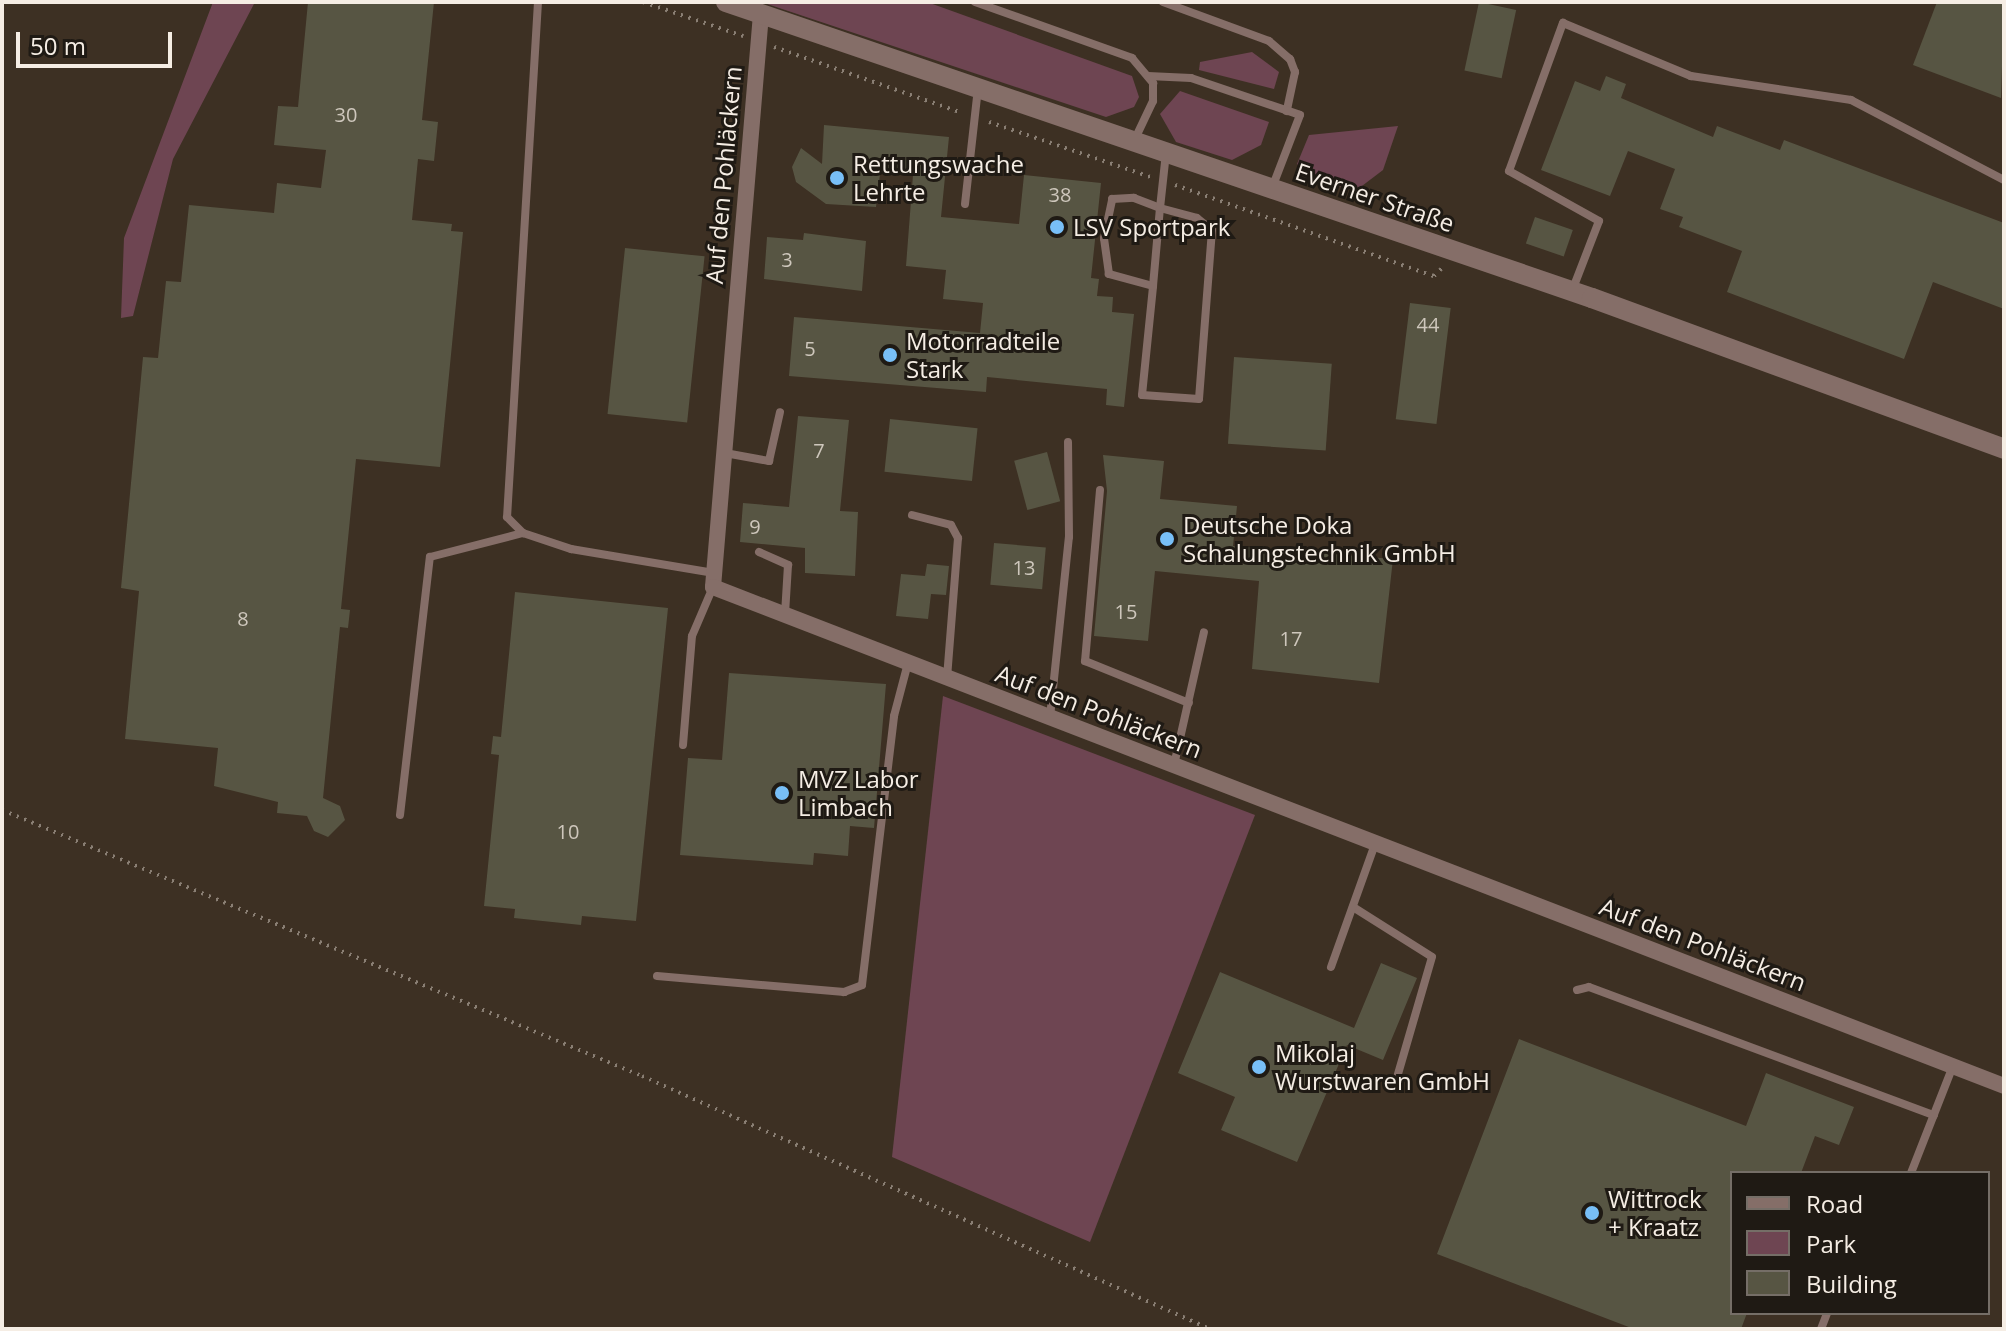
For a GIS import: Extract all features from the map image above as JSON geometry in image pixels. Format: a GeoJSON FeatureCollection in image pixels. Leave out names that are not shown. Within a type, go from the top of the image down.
{"type":"FeatureCollection","features":[{"type":"Feature","properties":{"kind":"street","name":"Everner Straße"},"geometry":{"type":"LineString","coordinates":[[726,2],[1571,291],[2004,449]]}},
{"type":"Feature","properties":{"kind":"street","name":"Auf den Pohläckern"},"geometry":{"type":"LineString","coordinates":[[761,14],[713,580],[784,615],[2004,1086]]}},
{"type":"Feature","properties":{"kind":"lane"},"geometry":{"type":"LineString","coordinates":[[538,2],[507,517],[523,533],[571,549],[713,580],[692,636],[683,745]]}},
{"type":"Feature","properties":{"kind":"lane"},"geometry":{"type":"LineString","coordinates":[[975,2],[1132,58],[1148,76],[1153,101],[1133,141]]}},
{"type":"Feature","properties":{"kind":"lane"},"geometry":{"type":"LineString","coordinates":[[1163,2],[1269,41],[1290,59],[1287,111]]}},
{"type":"Feature","properties":{"kind":"lane"},"geometry":{"type":"LineString","coordinates":[[1571,291],[1599,221],[1509,171],[1563,23],[1691,76],[1851,100],[2004,180]]}},
{"type":"Feature","properties":{"kind":"lane"},"geometry":{"type":"LineString","coordinates":[[1148,76],[1191,78],[1300,115],[1272,189]]}},
{"type":"Feature","properties":{"kind":"lane"},"geometry":{"type":"LineString","coordinates":[[965,204],[978,88]]}},
{"type":"Feature","properties":{"kind":"lane"},"geometry":{"type":"LineString","coordinates":[[1153,286],[1109,274],[1104,238],[1112,199],[1160,208],[1207,223],[1214,239],[1199,399],[1142,395],[1153,286],[1160,208],[1166,152]]}},
{"type":"Feature","properties":{"kind":"lane"},"geometry":{"type":"LineString","coordinates":[[724,453],[769,461],[780,412]]}},
{"type":"Feature","properties":{"kind":"lane"},"geometry":{"type":"LineString","coordinates":[[1050,717],[1069,537],[1068,442]]}},
{"type":"Feature","properties":{"kind":"lane"},"geometry":{"type":"LineString","coordinates":[[1100,490],[1085,661],[1189,703]]}},
{"type":"Feature","properties":{"kind":"lane"},"geometry":{"type":"LineString","coordinates":[[912,515],[951,525],[958,538],[947,678]]}},
{"type":"Feature","properties":{"kind":"lane"},"geometry":{"type":"LineString","coordinates":[[400,815],[430,557],[523,533]]}},
{"type":"Feature","properties":{"kind":"lane"},"geometry":{"type":"LineString","coordinates":[[759,552],[788,565],[784,615]]}},
{"type":"Feature","properties":{"kind":"lane"},"geometry":{"type":"LineString","coordinates":[[1174,766],[1204,632]]}},
{"type":"Feature","properties":{"kind":"lane"},"geometry":{"type":"LineString","coordinates":[[657,976],[844,992],[862,985],[894,716],[908,663]]}},
{"type":"Feature","properties":{"kind":"lane"},"geometry":{"type":"LineString","coordinates":[[1331,967],[1375,843]]}},
{"type":"Feature","properties":{"kind":"lane"},"geometry":{"type":"LineString","coordinates":[[1353,907],[1432,957],[1398,1074]]}},
{"type":"Feature","properties":{"kind":"lane"},"geometry":{"type":"LineString","coordinates":[[1577,990],[1589,987],[1934,1115]]}},
{"type":"Feature","properties":{"kind":"lane"},"geometry":{"type":"LineString","coordinates":[[1912,1171],[1953,1066]]}},
{"type":"Feature","properties":{"kind":"path"},"geometry":{"type":"LineString","coordinates":[[643,2],[1434,276],[1457,252]]}},
{"type":"Feature","properties":{"kind":"path"},"geometry":{"type":"LineString","coordinates":[[2,810],[642,1076],[1210,1329]]}},
{"type":"Feature","properties":{"kind":"green space"},"geometry":{"type":"Polygon","coordinates":[[[213,2],[255,2],[173,159],[133,316],[121,318],[124,238],[213,2]]]}},
{"type":"Feature","properties":{"kind":"green space"},"geometry":{"type":"Polygon","coordinates":[[[761,2],[927,2],[1132,76],[1139,97],[1134,107],[1106,117],[761,2]]]}},
{"type":"Feature","properties":{"kind":"green space"},"geometry":{"type":"Polygon","coordinates":[[[1252,52],[1279,72],[1274,89],[1199,70],[1200,62],[1252,52]]]}},
{"type":"Feature","properties":{"kind":"green space"},"geometry":{"type":"Polygon","coordinates":[[[1180,91],[1269,122],[1261,145],[1232,160],[1176,142],[1160,114],[1180,91]]]}},
{"type":"Feature","properties":{"kind":"green space"},"geometry":{"type":"Polygon","coordinates":[[[1398,126],[1383,170],[1358,189],[1315,183],[1297,164],[1309,135],[1398,126]]]}},
{"type":"Feature","properties":{"kind":"green space"},"geometry":{"type":"Polygon","coordinates":[[[943,696],[1255,815],[1090,1242],[892,1157],[943,696]]]}},
{"type":"Feature","properties":{"kind":"building"},"geometry":{"type":"Polygon","coordinates":[[[308,2],[434,2],[422,120],[438,122],[434,161],[418,159],[412,220],[452,224],[451,231],[463,232],[440,467],[356,459],[341,609],[350,610],[348,628],[340,627],[323,798],[340,806],[345,820],[328,837],[314,831],[307,816],[277,813],[278,802],[214,786],[218,748],[125,739],[139,591],[121,588],[143,357],[158,358],[166,281],[181,282],[189,205],[274,213],[277,183],[321,188],[326,150],[274,145],[278,106],[298,107],[308,2]]]}},
{"type":"Feature","properties":{"kind":"building"},"geometry":{"type":"Polygon","coordinates":[[[1479,2],[1516,10],[1502,78],[1464,70],[1479,2]]]}},
{"type":"Feature","properties":{"kind":"building"},"geometry":{"type":"Polygon","coordinates":[[[1937,2],[2004,2],[2001,98],[1913,65],[1937,2]]]}},
{"type":"Feature","properties":{"kind":"building"},"geometry":{"type":"Polygon","coordinates":[[[1606,76],[1626,84],[1621,98],[1713,137],[1717,126],[1780,150],[1784,140],[2004,223],[2004,309],[1933,282],[1904,359],[1727,292],[1742,251],[1679,227],[1683,217],[1660,209],[1675,169],[1628,151],[1610,196],[1541,170],[1575,81],[1600,91],[1606,76]]]}},
{"type":"Feature","properties":{"kind":"building"},"geometry":{"type":"Polygon","coordinates":[[[824,125],[949,137],[941,217],[1019,224],[1024,175],[1101,183],[1091,278],[1099,279],[1097,296],[1113,297],[1112,312],[1134,314],[1124,407],[1106,405],[1107,389],[987,377],[986,392],[789,376],[794,317],[980,333],[983,303],[943,299],[946,270],[906,266],[913,175],[880,174],[876,207],[826,204],[796,182],[792,167],[801,148],[822,164],[824,125]]]}},
{"type":"Feature","properties":{"kind":"building"},"geometry":{"type":"Polygon","coordinates":[[[1535,217],[1573,230],[1564,256],[1526,243],[1535,217]]]}},
{"type":"Feature","properties":{"kind":"building"},"geometry":{"type":"Polygon","coordinates":[[[804,233],[866,241],[862,291],[764,279],[767,237],[803,240],[804,233]]]}},
{"type":"Feature","properties":{"kind":"building"},"geometry":{"type":"Polygon","coordinates":[[[625,248],[705,256],[687,422],[608,414],[625,248]]]}},
{"type":"Feature","properties":{"kind":"building"},"geometry":{"type":"Polygon","coordinates":[[[1410,303],[1451,308],[1436,424],[1396,419],[1410,303]]]}},
{"type":"Feature","properties":{"kind":"building"},"geometry":{"type":"Polygon","coordinates":[[[1234,357],[1332,364],[1326,451],[1228,444],[1234,357]]]}},
{"type":"Feature","properties":{"kind":"building"},"geometry":{"type":"Polygon","coordinates":[[[798,416],[849,420],[840,511],[858,512],[855,576],[805,573],[805,548],[740,542],[743,503],[789,507],[798,416]]]}},
{"type":"Feature","properties":{"kind":"building"},"geometry":{"type":"Polygon","coordinates":[[[890,419],[978,428],[972,481],[884,472],[890,419]]]}},
{"type":"Feature","properties":{"kind":"building"},"geometry":{"type":"Polygon","coordinates":[[[1047,452],[1060,501],[1027,510],[1014,461],[1047,452]]]}},
{"type":"Feature","properties":{"kind":"building"},"geometry":{"type":"Polygon","coordinates":[[[1103,455],[1164,461],[1160,499],[1237,506],[1233,546],[1393,559],[1379,683],[1252,669],[1259,581],[1155,571],[1148,641],[1094,636],[1107,491],[1103,455]]]}},
{"type":"Feature","properties":{"kind":"building"},"geometry":{"type":"Polygon","coordinates":[[[994,543],[1046,548],[1042,589],[990,585],[994,543]]]}},
{"type":"Feature","properties":{"kind":"building"},"geometry":{"type":"Polygon","coordinates":[[[927,564],[949,566],[946,595],[931,594],[928,619],[896,616],[901,574],[925,576],[927,564]]]}},
{"type":"Feature","properties":{"kind":"building"},"geometry":{"type":"Polygon","coordinates":[[[515,592],[668,608],[636,921],[582,916],[581,925],[514,918],[515,909],[484,906],[499,755],[491,754],[493,736],[501,737],[515,592]]]}},
{"type":"Feature","properties":{"kind":"building","name":"MVZ Labor Limbach"},"geometry":{"type":"Polygon","coordinates":[[[729,673],[886,684],[874,828],[850,826],[848,856],[814,853],[813,865],[680,855],[688,758],[722,760],[729,673]]]}},
{"type":"Feature","properties":{"kind":"building","name":"Mikolaj Wurstwaren GmbH"},"geometry":{"type":"Polygon","coordinates":[[[1381,963],[1417,978],[1383,1060],[1347,1045],[1297,1162],[1221,1130],[1235,1097],[1178,1073],[1220,972],[1354,1028],[1381,963]]]}},
{"type":"Feature","properties":{"kind":"building","name":"Wittrock + Kraatz"},"geometry":{"type":"Polygon","coordinates":[[[1519,1039],[1746,1126],[1766,1073],[1854,1107],[1839,1145],[1815,1136],[1802,1171],[1730,1171],[1730,1315],[1746,1315],[1741,1329],[1634,1329],[1437,1254],[1519,1039]]]}},
{"type":"Feature","properties":{"kind":"place","name":"Rettungswache Lehrte"},"geometry":{"type":"Point","coordinates":[837,178]}},
{"type":"Feature","properties":{"kind":"place","name":"LSV Sportpark"},"geometry":{"type":"Point","coordinates":[1057,227]}},
{"type":"Feature","properties":{"kind":"place","name":"Motorradteile Stark"},"geometry":{"type":"Point","coordinates":[890,355]}},
{"type":"Feature","properties":{"kind":"place","name":"Deutsche Doka Schalungstechnik GmbH"},"geometry":{"type":"Point","coordinates":[1167,539]}},
{"type":"Feature","properties":{"kind":"place","name":"MVZ Labor Limbach"},"geometry":{"type":"Point","coordinates":[782,793]}},
{"type":"Feature","properties":{"kind":"place","name":"Mikolaj Wurstwaren GmbH"},"geometry":{"type":"Point","coordinates":[1259,1067]}},
{"type":"Feature","properties":{"kind":"place","name":"Wittrock + Kraatz"},"geometry":{"type":"Point","coordinates":[1592,1213]}}]}
